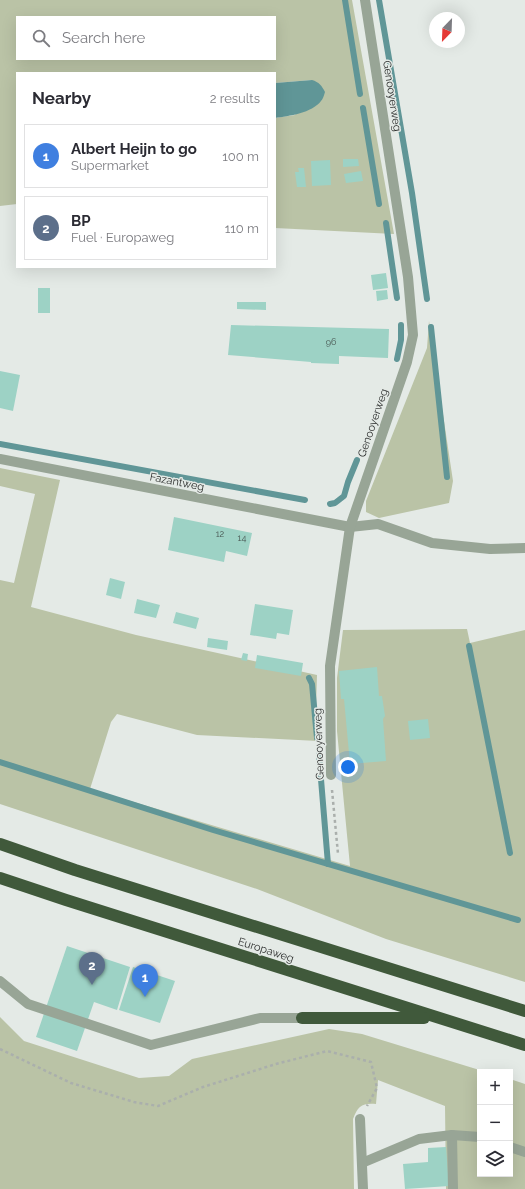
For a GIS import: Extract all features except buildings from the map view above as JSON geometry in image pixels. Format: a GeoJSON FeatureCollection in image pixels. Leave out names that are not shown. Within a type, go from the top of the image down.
{"type":"FeatureCollection","features":[{"type":"Feature","properties":{"kind":"highway","name":"Europaweg"},"geometry":{"type":"LineString","coordinates":[[0,844],[75,870],[525,1011]]}},
{"type":"Feature","properties":{"kind":"highway","name":"Europaweg"},"geometry":{"type":"LineString","coordinates":[[0,878],[436,1018],[525,1045]]}},
{"type":"Feature","properties":{"kind":"highway"},"geometry":{"type":"LineString","coordinates":[[302,1018],[436,1018]]}},
{"type":"Feature","properties":{"kind":"street","name":"Genooyerweg"},"geometry":{"type":"LineString","coordinates":[[331,775],[330,666],[350,527],[407,362],[412,335],[408,277],[365,0]]}},
{"type":"Feature","properties":{"kind":"street","name":"Fazantweg"},"geometry":{"type":"LineString","coordinates":[[0,459],[350,527],[378,524],[432,544],[490,548],[525,548]]}},
{"type":"Feature","properties":{"kind":"street"},"geometry":{"type":"LineString","coordinates":[[0,981],[28,1004],[151,1045],[260,1018],[302,1018]]}},
{"type":"Feature","properties":{"kind":"street"},"geometry":{"type":"LineString","coordinates":[[360,1119],[363,1189]]}},
{"type":"Feature","properties":{"kind":"street"},"geometry":{"type":"LineString","coordinates":[[362,1163],[419,1139],[452,1136],[477,1137]]}},
{"type":"Feature","properties":{"kind":"street"},"geometry":{"type":"LineString","coordinates":[[452,1136],[453,1189]]}},
{"type":"Feature","properties":{"kind":"street"},"geometry":{"type":"LineString","coordinates":[[513,1148],[525,1152]]}},
{"type":"Feature","properties":{"kind":"path","name":"Genooyerweg"},"geometry":{"type":"LineString","coordinates":[[331,775],[338,854]]}},
{"type":"Feature","properties":{"kind":"path"},"geometry":{"type":"LineString","coordinates":[[0,1049],[71,1083],[134,1102],[158,1106],[203,1087],[276,1064],[327,1051],[371,1062],[377,1088],[360,1119]]}},
{"type":"Feature","properties":{"kind":"green space"},"geometry":{"type":"Polygon","coordinates":[[[0,0],[352,0],[394,234],[276,228],[276,118],[295,115],[312,80],[276,83],[276,72],[16,72],[16,204],[0,206],[0,0]]]}},
{"type":"Feature","properties":{"kind":"green space"},"geometry":{"type":"Polygon","coordinates":[[[429,321],[453,481],[449,503],[379,518],[366,512],[366,501],[427,348],[429,321]]]}},
{"type":"Feature","properties":{"kind":"green space"},"geometry":{"type":"Polygon","coordinates":[[[0,468],[60,480],[31,607],[136,635],[317,675],[316,709],[318,741],[197,735],[117,714],[111,722],[90,789],[350,866],[337,731],[337,678],[343,630],[467,629],[470,643],[525,630],[525,982],[386,939],[257,889],[0,804],[0,580],[14,583],[35,494],[0,486],[0,468]]]}},
{"type":"Feature","properties":{"kind":"green space"},"geometry":{"type":"Polygon","coordinates":[[[0,1017],[24,1041],[139,1078],[169,1076],[192,1059],[329,1029],[362,1034],[477,1069],[477,1177],[513,1177],[513,1080],[525,1084],[525,1189],[446,1189],[445,1106],[378,1080],[376,1104],[361,1106],[353,1119],[354,1189],[0,1189],[0,1017]]]}},
{"type":"Feature","properties":{"kind":"water"},"geometry":{"type":"Polygon","coordinates":[[[312,80],[320,84],[325,92],[321,101],[312,108],[293,115],[276,118],[276,83],[312,80]]]}},
{"type":"Feature","properties":{"kind":"waterway"},"geometry":{"type":"LineString","coordinates":[[345,0],[360,94]]}},
{"type":"Feature","properties":{"kind":"waterway"},"geometry":{"type":"LineString","coordinates":[[379,0],[412,193],[427,299]]}},
{"type":"Feature","properties":{"kind":"waterway"},"geometry":{"type":"LineString","coordinates":[[363,108],[379,204]]}},
{"type":"Feature","properties":{"kind":"waterway"},"geometry":{"type":"LineString","coordinates":[[386,223],[397,298]]}},
{"type":"Feature","properties":{"kind":"waterway"},"geometry":{"type":"LineString","coordinates":[[397,359],[401,340],[401,325]]}},
{"type":"Feature","properties":{"kind":"waterway"},"geometry":{"type":"LineString","coordinates":[[431,327],[447,477]]}},
{"type":"Feature","properties":{"kind":"waterway"},"geometry":{"type":"LineString","coordinates":[[0,444],[305,500]]}},
{"type":"Feature","properties":{"kind":"waterway"},"geometry":{"type":"LineString","coordinates":[[330,504],[335,503],[344,496],[357,460]]}},
{"type":"Feature","properties":{"kind":"waterway"},"geometry":{"type":"LineString","coordinates":[[469,646],[510,853]]}},
{"type":"Feature","properties":{"kind":"waterway"},"geometry":{"type":"LineString","coordinates":[[309,678],[312,684],[317,738]]}},
{"type":"Feature","properties":{"kind":"waterway"},"geometry":{"type":"LineString","coordinates":[[319,755],[328,864]]}},
{"type":"Feature","properties":{"kind":"waterway"},"geometry":{"type":"LineString","coordinates":[[0,762],[213,830],[518,920]]}},
{"type":"Feature","properties":{"kind":"place","name":"BP"},"geometry":{"type":"Point","coordinates":[92,985]}},
{"type":"Feature","properties":{"kind":"place","name":"Albert Heijn to go"},"geometry":{"type":"Point","coordinates":[145,997]}}]}
